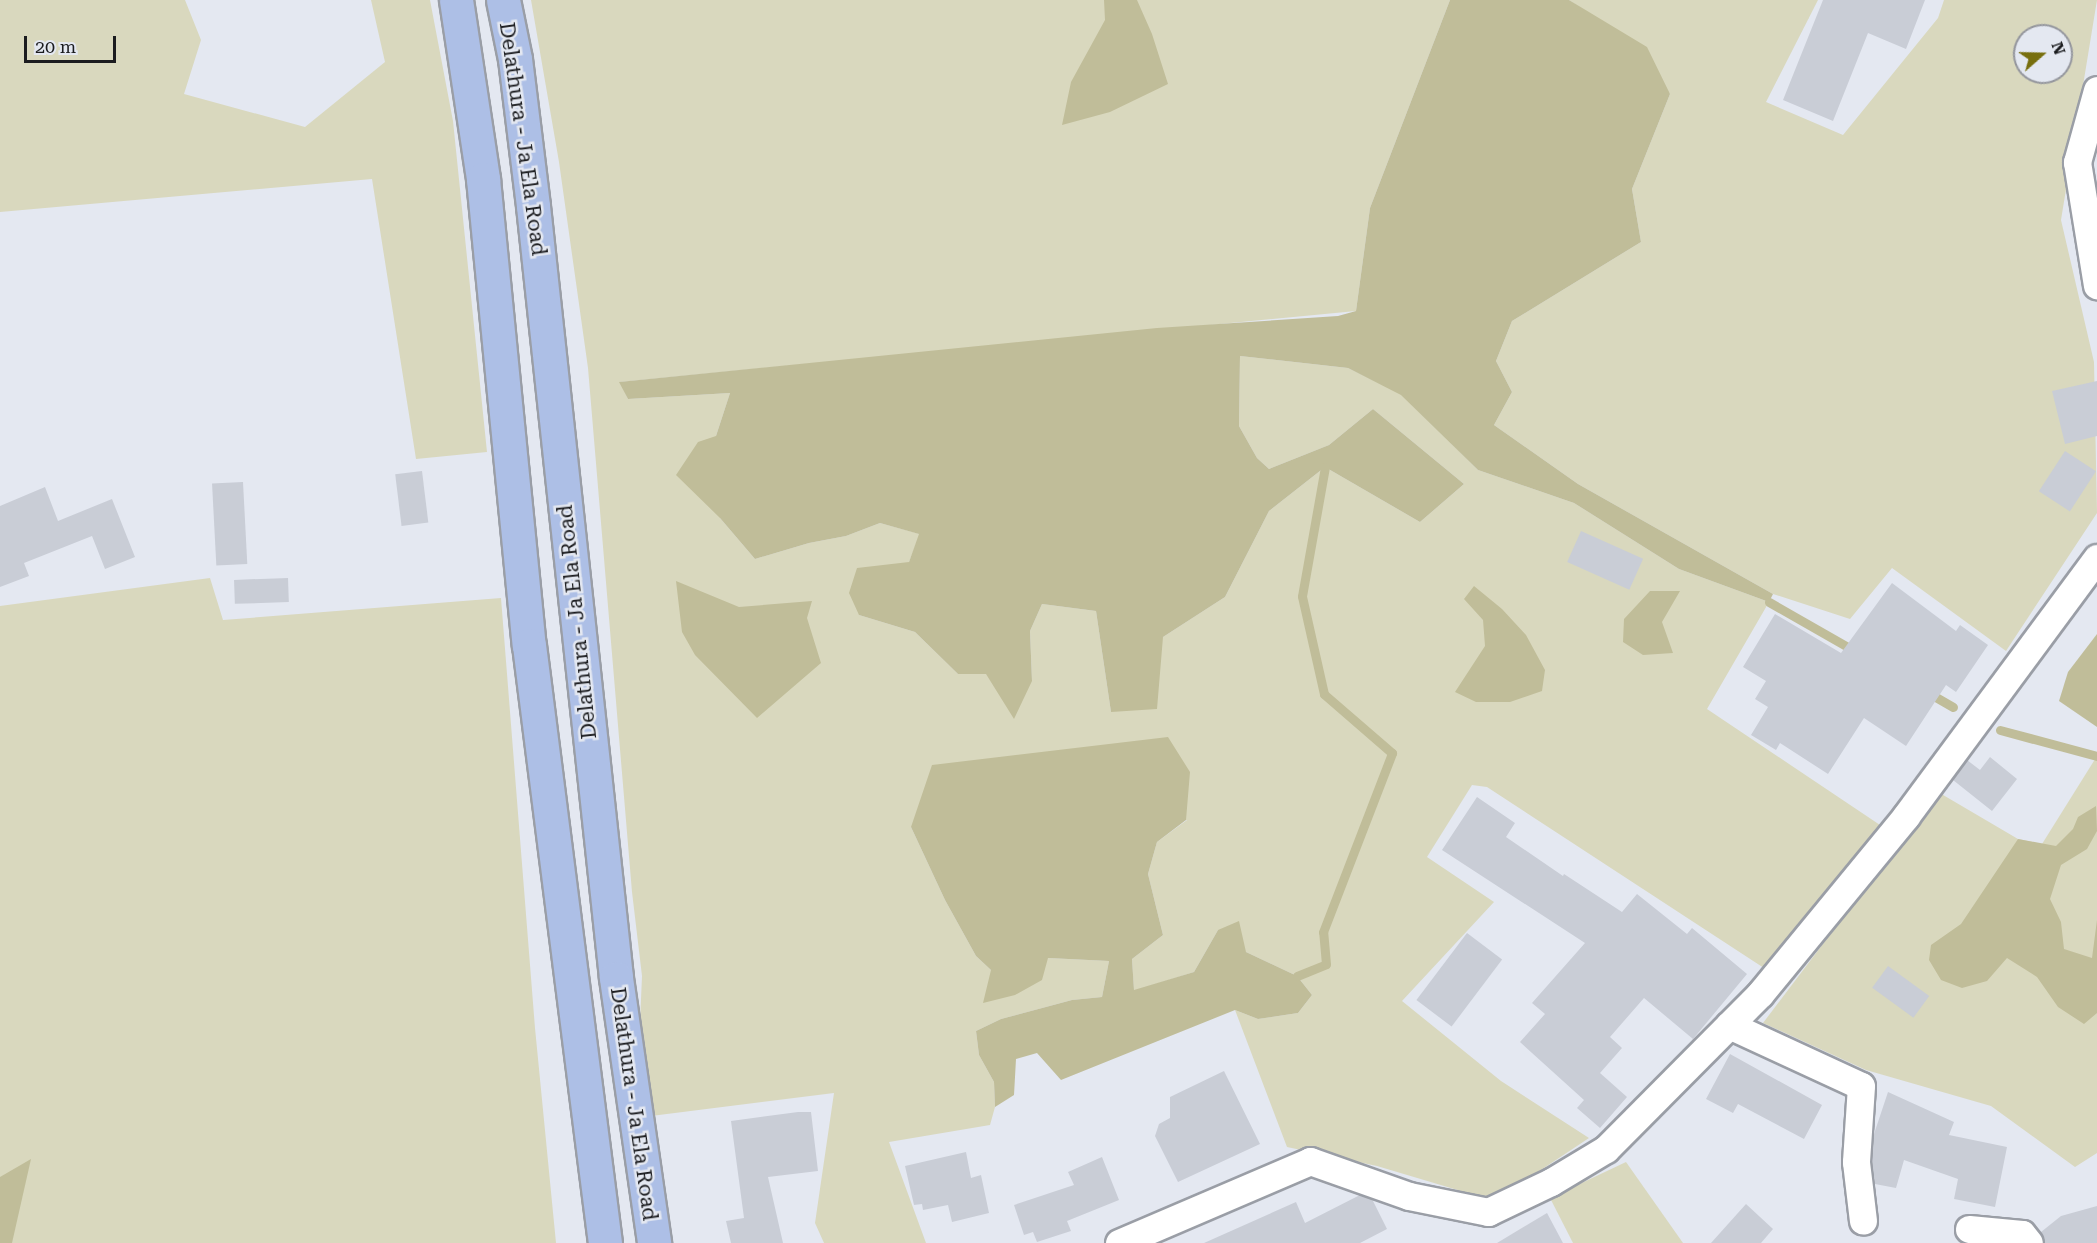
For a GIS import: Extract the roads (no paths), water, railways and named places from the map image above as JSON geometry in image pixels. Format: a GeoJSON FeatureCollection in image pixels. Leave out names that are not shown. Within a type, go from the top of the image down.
{"type":"FeatureCollection","features":[{"type":"Feature","properties":{"kind":"main road"},"geometry":{"type":"LineString","coordinates":[[456,0],[483,179],[529,645],[605,1243]]}},
{"type":"Feature","properties":{"kind":"main road","name":"Delathura - Ja Ela Road"},"geometry":{"type":"LineString","coordinates":[[504,0],[515,59],[533,206],[616,978],[654,1243]]}},
{"type":"Feature","properties":{"kind":"street"},"geometry":{"type":"LineString","coordinates":[[2097,90],[2077,162],[2097,285]]}},
{"type":"Feature","properties":{"kind":"street"},"geometry":{"type":"LineString","coordinates":[[1119,1243],[1152,1236],[1310,1161],[1409,1196],[1488,1212],[1551,1182],[1606,1149],[1760,994],[1906,816],[2097,558]]}},
{"type":"Feature","properties":{"kind":"street"},"geometry":{"type":"LineString","coordinates":[[1730,1025],[1861,1086],[1856,1162],[1863,1221]]}},
{"type":"Feature","properties":{"kind":"street"},"geometry":{"type":"LineString","coordinates":[[1969,1229],[2022,1234],[2029,1243]]}},
{"type":"Feature","properties":{"kind":"waterway"},"geometry":{"type":"LineString","coordinates":[[1297,976],[1326,964],[1323,932],[1392,753],[1324,694],[1302,596],[1325,467]]}},
{"type":"Feature","properties":{"kind":"waterway"},"geometry":{"type":"LineString","coordinates":[[1769,602],[1855,651]]}},
{"type":"Feature","properties":{"kind":"waterway"},"geometry":{"type":"LineString","coordinates":[[1927,692],[1953,707]]}},
{"type":"Feature","properties":{"kind":"waterway"},"geometry":{"type":"LineString","coordinates":[[2000,730],[2097,756]]}}]}
